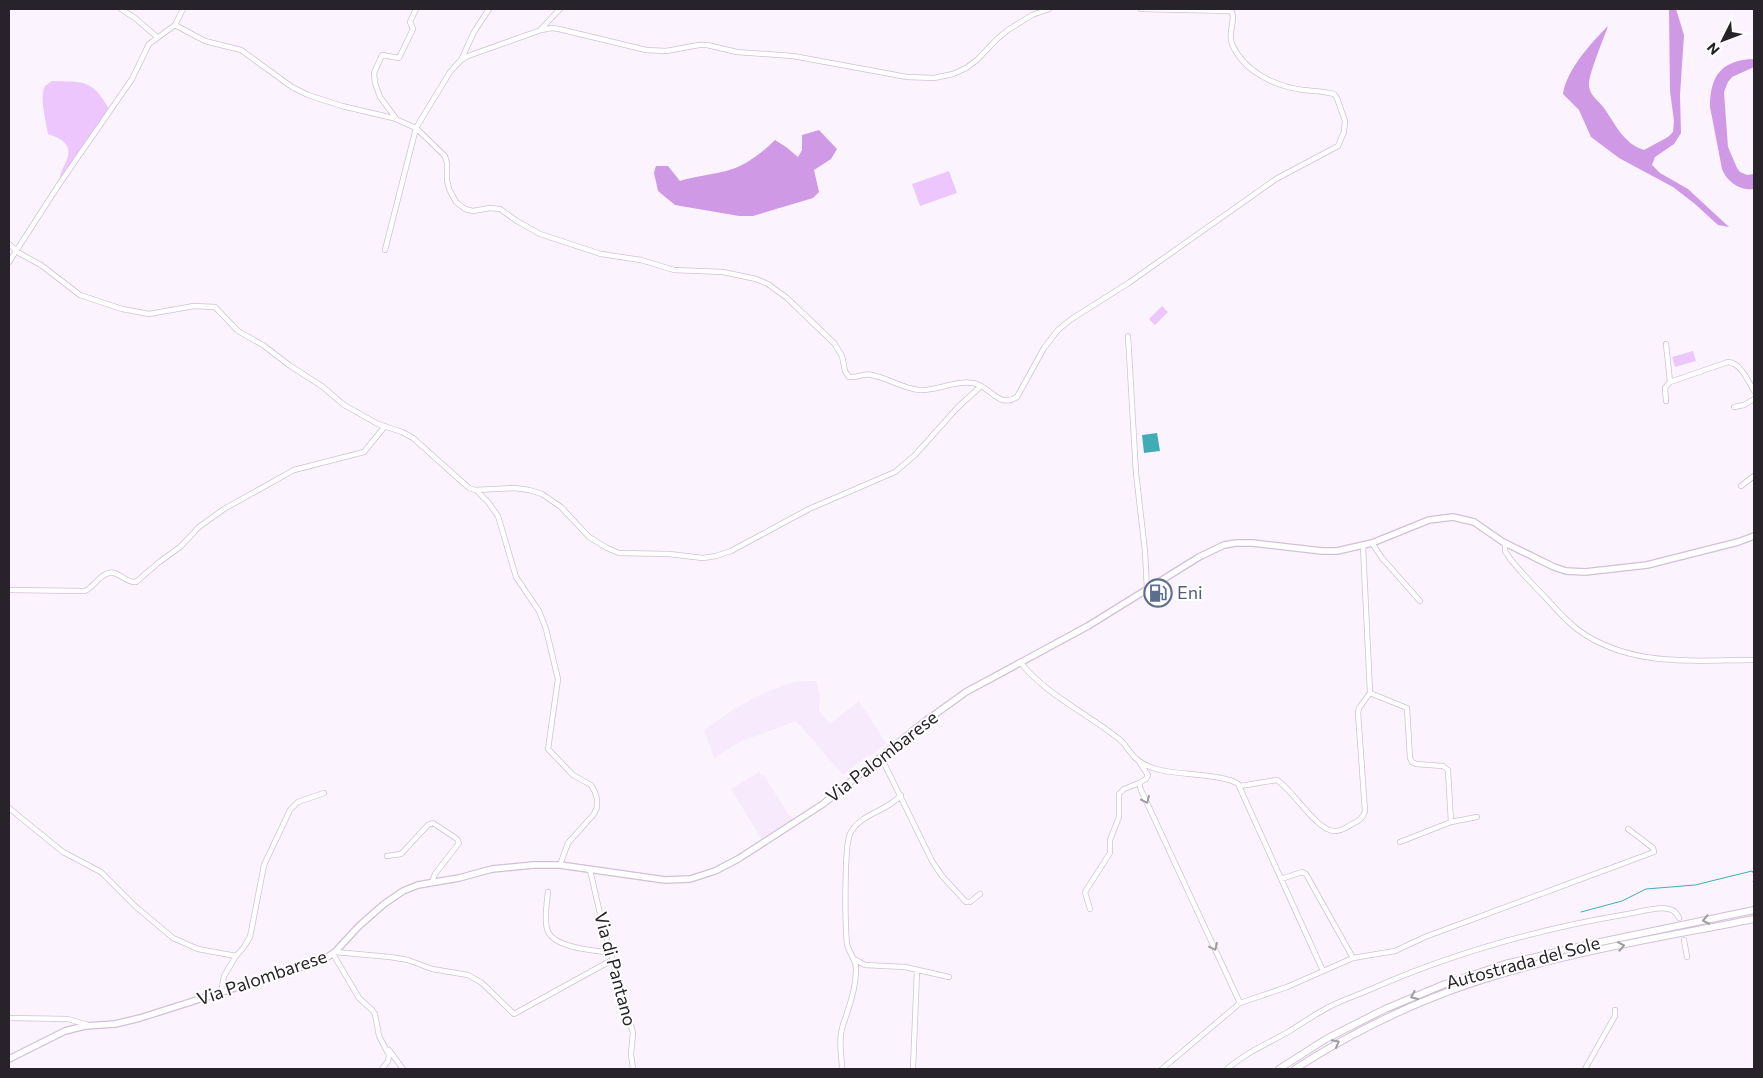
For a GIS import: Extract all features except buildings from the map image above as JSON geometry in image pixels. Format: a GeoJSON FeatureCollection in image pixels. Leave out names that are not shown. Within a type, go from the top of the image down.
{"type":"FeatureCollection","features":[{"type":"Feature","properties":{"kind":"highway","name":"Autostrada del Sole"},"geometry":{"type":"LineString","coordinates":[[1279,1069],[1334,1034],[1385,1009],[1444,984],[1505,964],[1754,910]]}},
{"type":"Feature","properties":{"kind":"highway","name":"Autostrada del Sole"},"geometry":{"type":"LineString","coordinates":[[1295,1069],[1332,1046],[1390,1015],[1448,992],[1508,972],[1590,952],[1754,919]]}},
{"type":"Feature","properties":{"kind":"main road","name":"Via Palombarese"},"geometry":{"type":"LineString","coordinates":[[9,1059],[58,1033],[77,1028],[113,1024],[135,1019],[320,961],[334,953],[361,924],[393,897],[411,887],[517,866],[560,865],[665,880],[684,880],[709,874],[735,861],[816,809],[958,698],[1020,662],[1073,635],[1203,554],[1231,544],[1255,543],[1337,551],[1372,543],[1426,521],[1453,518],[1474,522],[1505,544],[1557,568],[1569,572],[1585,572],[1647,565],[1738,542],[1754,536]]}},
{"type":"Feature","properties":{"kind":"street"},"geometry":{"type":"LineString","coordinates":[[121,9],[136,18],[157,37]]}},
{"type":"Feature","properties":{"kind":"street"},"geometry":{"type":"LineString","coordinates":[[9,262],[132,79],[148,46],[174,25],[183,9]]}},
{"type":"Feature","properties":{"kind":"street"},"geometry":{"type":"LineString","coordinates":[[396,118],[380,97],[374,73],[382,55],[399,58],[413,29],[410,22],[416,9]]}},
{"type":"Feature","properties":{"kind":"street"},"geometry":{"type":"LineString","coordinates":[[385,250],[416,128],[448,74],[461,60],[488,9]]}},
{"type":"Feature","properties":{"kind":"street"},"geometry":{"type":"LineString","coordinates":[[539,31],[560,9]]}},
{"type":"Feature","properties":{"kind":"street"},"geometry":{"type":"LineString","coordinates":[[461,60],[549,28],[646,50],[666,51],[710,45],[739,52],[782,55],[821,61],[904,77],[934,78],[956,73],[968,67],[1012,27],[1032,15],[1049,9]]}},
{"type":"Feature","properties":{"kind":"street"},"geometry":{"type":"LineString","coordinates":[[174,25],[205,41],[241,50],[292,87],[308,95],[342,106],[396,118],[416,128],[445,156],[448,187],[456,202],[465,209],[475,211],[490,208],[500,209],[517,222],[540,234],[600,254],[641,260],[671,269],[720,272],[763,282],[784,295],[830,339],[841,353],[846,374],[850,378],[865,374],[872,375],[921,390],[972,383],[981,386],[999,399],[1016,398],[1043,351],[1057,332],[1068,322],[1135,279],[1276,179],[1334,149],[1340,143],[1344,132],[1345,120],[1336,96],[1331,93],[1298,89],[1272,82],[1242,60],[1230,39],[1234,16],[1232,12],[1141,9]]}},
{"type":"Feature","properties":{"kind":"street"},"geometry":{"type":"LineString","coordinates":[[9,244],[80,295],[127,311],[149,314],[194,306],[215,307],[237,330],[263,345],[286,364],[321,385],[344,405],[413,438],[467,487],[476,490],[512,488],[542,494],[561,507],[589,537],[617,552],[628,554],[668,554],[703,558],[731,551],[813,507],[892,474],[912,457],[958,407],[981,386]]}},
{"type":"Feature","properties":{"kind":"street"},"geometry":{"type":"LineString","coordinates":[[1128,336],[1136,473],[1145,551],[1147,590]]}},
{"type":"Feature","properties":{"kind":"street"},"geometry":{"type":"LineString","coordinates":[[1666,344],[1670,382]]}},
{"type":"Feature","properties":{"kind":"street"},"geometry":{"type":"LineString","coordinates":[[1666,400],[1665,388],[1670,382],[1730,362],[1735,363],[1739,367],[1754,391]]}},
{"type":"Feature","properties":{"kind":"street"},"geometry":{"type":"LineString","coordinates":[[1734,407],[1744,405],[1754,399]]}},
{"type":"Feature","properties":{"kind":"street"},"geometry":{"type":"LineString","coordinates":[[9,590],[85,591],[110,573],[115,573],[129,582],[136,582],[180,547],[197,529],[224,509],[291,471],[364,452],[385,426]]}},
{"type":"Feature","properties":{"kind":"street"},"geometry":{"type":"LineString","coordinates":[[1741,486],[1754,476]]}},
{"type":"Feature","properties":{"kind":"street"},"geometry":{"type":"LineString","coordinates":[[476,490],[498,516],[516,577],[540,611],[546,629],[558,679],[547,745],[548,750],[573,775],[590,785],[597,797],[598,804],[595,812],[568,843],[560,865]]}},
{"type":"Feature","properties":{"kind":"street"},"geometry":{"type":"LineString","coordinates":[[1372,543],[1380,555],[1420,600]]}},
{"type":"Feature","properties":{"kind":"street"},"geometry":{"type":"LineString","coordinates":[[1505,544],[1505,551],[1511,560],[1562,616],[1580,631],[1601,644],[1641,656],[1668,660],[1707,662],[1754,660]]}},
{"type":"Feature","properties":{"kind":"street"},"geometry":{"type":"LineString","coordinates":[[1240,786],[1277,780],[1320,824],[1333,831],[1342,830],[1363,817],[1365,811],[1358,713],[1360,706],[1370,693],[1363,546]]}},
{"type":"Feature","properties":{"kind":"street"},"geometry":{"type":"LineString","coordinates":[[1020,662],[1046,688],[1119,738],[1148,775],[1140,783],[1124,789],[1119,794],[1119,817],[1110,840],[1110,853],[1085,892],[1090,909]]}},
{"type":"Feature","properties":{"kind":"street"},"geometry":{"type":"LineString","coordinates":[[1370,693],[1407,708],[1410,758],[1412,762],[1443,766],[1447,769],[1451,822]]}},
{"type":"Feature","properties":{"kind":"street"},"geometry":{"type":"LineString","coordinates":[[881,757],[926,851],[938,871],[966,902],[970,902],[980,894]]}},
{"type":"Feature","properties":{"kind":"street"},"geometry":{"type":"LineString","coordinates":[[1137,760],[1162,770],[1234,781],[1240,786],[1323,971]]}},
{"type":"Feature","properties":{"kind":"street"},"geometry":{"type":"LineString","coordinates":[[1140,783],[1142,792],[1240,1003]]}},
{"type":"Feature","properties":{"kind":"street"},"geometry":{"type":"LineString","coordinates":[[221,992],[224,976],[250,937],[263,868],[290,810],[298,802],[324,793]]}},
{"type":"Feature","properties":{"kind":"street"},"geometry":{"type":"LineString","coordinates":[[842,1069],[840,1036],[853,994],[856,970],[854,959],[848,948],[847,937],[846,864],[849,838],[854,828],[860,822],[894,802],[900,795]]}},
{"type":"Feature","properties":{"kind":"street"},"geometry":{"type":"LineString","coordinates":[[9,808],[61,851],[102,872],[135,906],[173,938],[196,948],[236,956]]}},
{"type":"Feature","properties":{"kind":"street"},"geometry":{"type":"LineString","coordinates":[[1400,842],[1451,822],[1476,817]]}},
{"type":"Feature","properties":{"kind":"street"},"geometry":{"type":"LineString","coordinates":[[387,856],[401,854],[428,824],[433,824],[457,839],[459,844],[435,874],[432,882]]}},
{"type":"Feature","properties":{"kind":"street"},"geometry":{"type":"LineString","coordinates":[[1162,1069],[1240,1003],[1284,989],[1353,958],[1397,951],[1425,936],[1654,852],[1653,848],[1628,829]]}},
{"type":"Feature","properties":{"kind":"street","name":"Via di Pantano"},"geometry":{"type":"LineString","coordinates":[[590,870],[633,1035],[631,1054],[634,1069]]}},
{"type":"Feature","properties":{"kind":"street"},"geometry":{"type":"LineString","coordinates":[[1282,879],[1302,872],[1306,874],[1353,958]]}},
{"type":"Feature","properties":{"kind":"street"},"geometry":{"type":"LineString","coordinates":[[548,892],[546,925],[548,932],[554,940],[611,954]]}},
{"type":"Feature","properties":{"kind":"street"},"geometry":{"type":"LineString","coordinates":[[1227,1069],[1244,1055],[1283,1035],[1327,1008],[1439,961],[1511,939],[1590,920],[1646,910],[1670,909],[1675,911],[1679,918]]}},
{"type":"Feature","properties":{"kind":"street"},"geometry":{"type":"LineString","coordinates":[[1684,940],[1687,957]]}},
{"type":"Feature","properties":{"kind":"street"},"geometry":{"type":"LineString","coordinates":[[334,953],[390,957],[408,960],[432,969],[466,974],[482,983],[514,1014],[612,960]]}},
{"type":"Feature","properties":{"kind":"street"},"geometry":{"type":"LineString","coordinates":[[334,953],[359,998],[373,1011],[379,1034],[403,1069]]}},
{"type":"Feature","properties":{"kind":"street"},"geometry":{"type":"LineString","coordinates":[[854,959],[865,965],[901,966],[950,977]]}},
{"type":"Feature","properties":{"kind":"street"},"geometry":{"type":"LineString","coordinates":[[913,1069],[917,970]]}},
{"type":"Feature","properties":{"kind":"street"},"geometry":{"type":"LineString","coordinates":[[1585,1069],[1615,1016],[1616,1010]]}},
{"type":"Feature","properties":{"kind":"street"},"geometry":{"type":"LineString","coordinates":[[9,1018],[68,1019],[79,1021],[89,1026]]}},
{"type":"Feature","properties":{"kind":"street"},"geometry":{"type":"LineString","coordinates":[[382,1069],[389,1058],[385,1045]]}},
{"type":"Feature","properties":{"kind":"shaded area"},"geometry":{"type":"Polygon","coordinates":[[[1669,9],[1676,9],[1684,35],[1680,95],[1681,133],[1674,144],[1655,157],[1652,165],[1660,173],[1688,189],[1729,227],[1718,225],[1673,187],[1619,158],[1591,137],[1579,110],[1563,94],[1569,75],[1587,48],[1608,26],[1589,81],[1591,93],[1625,138],[1637,147],[1644,150],[1668,137],[1673,132],[1674,121],[1670,91],[1669,9]]]}},
{"type":"Feature","properties":{"kind":"shaded area"},"geometry":{"type":"Polygon","coordinates":[[[1754,59],[1754,67],[1732,77],[1724,92],[1728,147],[1740,172],[1747,175],[1754,174],[1754,189],[1744,189],[1731,182],[1724,174],[1710,107],[1712,86],[1720,71],[1734,62],[1754,59]]]}},
{"type":"Feature","properties":{"kind":"shaded area"},"geometry":{"type":"Polygon","coordinates":[[[52,81],[86,84],[97,92],[109,109],[60,178],[67,159],[68,149],[64,142],[48,134],[43,102],[43,90],[52,81]]]}},
{"type":"Feature","properties":{"kind":"shaded area"},"geometry":{"type":"Polygon","coordinates":[[[819,130],[837,149],[831,159],[814,170],[819,192],[813,198],[753,216],[739,216],[675,205],[658,191],[654,173],[656,166],[668,166],[680,181],[733,169],[746,163],[775,140],[798,157],[802,150],[802,135],[819,130]]]}},
{"type":"Feature","properties":{"kind":"shaded area"},"geometry":{"type":"Polygon","coordinates":[[[949,171],[957,193],[920,206],[912,184],[949,171]]]}},
{"type":"Feature","properties":{"kind":"shaded area"},"geometry":{"type":"Polygon","coordinates":[[[1162,306],[1168,312],[1155,325],[1149,319],[1162,306]]]}},
{"type":"Feature","properties":{"kind":"shaded area"},"geometry":{"type":"Polygon","coordinates":[[[1693,351],[1696,361],[1675,367],[1672,357],[1693,351]]]}},
{"type":"Feature","properties":{"kind":"shaded area"},"geometry":{"type":"Polygon","coordinates":[[[816,681],[820,696],[819,711],[830,724],[859,701],[886,743],[843,775],[796,721],[740,742],[714,758],[704,730],[734,709],[762,694],[786,684],[816,681]]]}},
{"type":"Feature","properties":{"kind":"shaded area"},"geometry":{"type":"Polygon","coordinates":[[[759,772],[761,776],[763,774],[793,821],[762,840],[731,789],[759,772]]]}},
{"type":"Feature","properties":{"kind":"water"},"geometry":{"type":"Polygon","coordinates":[[[1157,433],[1160,451],[1144,453],[1142,435],[1157,433]]]}},
{"type":"Feature","properties":{"kind":"waterway"},"geometry":{"type":"LineString","coordinates":[[1581,912],[1622,901],[1646,889],[1695,885],[1752,871],[1754,874]]}},
{"type":"Feature","properties":{"kind":"waterway"},"geometry":{"type":"LineString","coordinates":[[1754,879],[1754,882]]}},
{"type":"Feature","properties":{"kind":"place","name":"Eni"},"geometry":{"type":"Point","coordinates":[1158,593]}}]}
